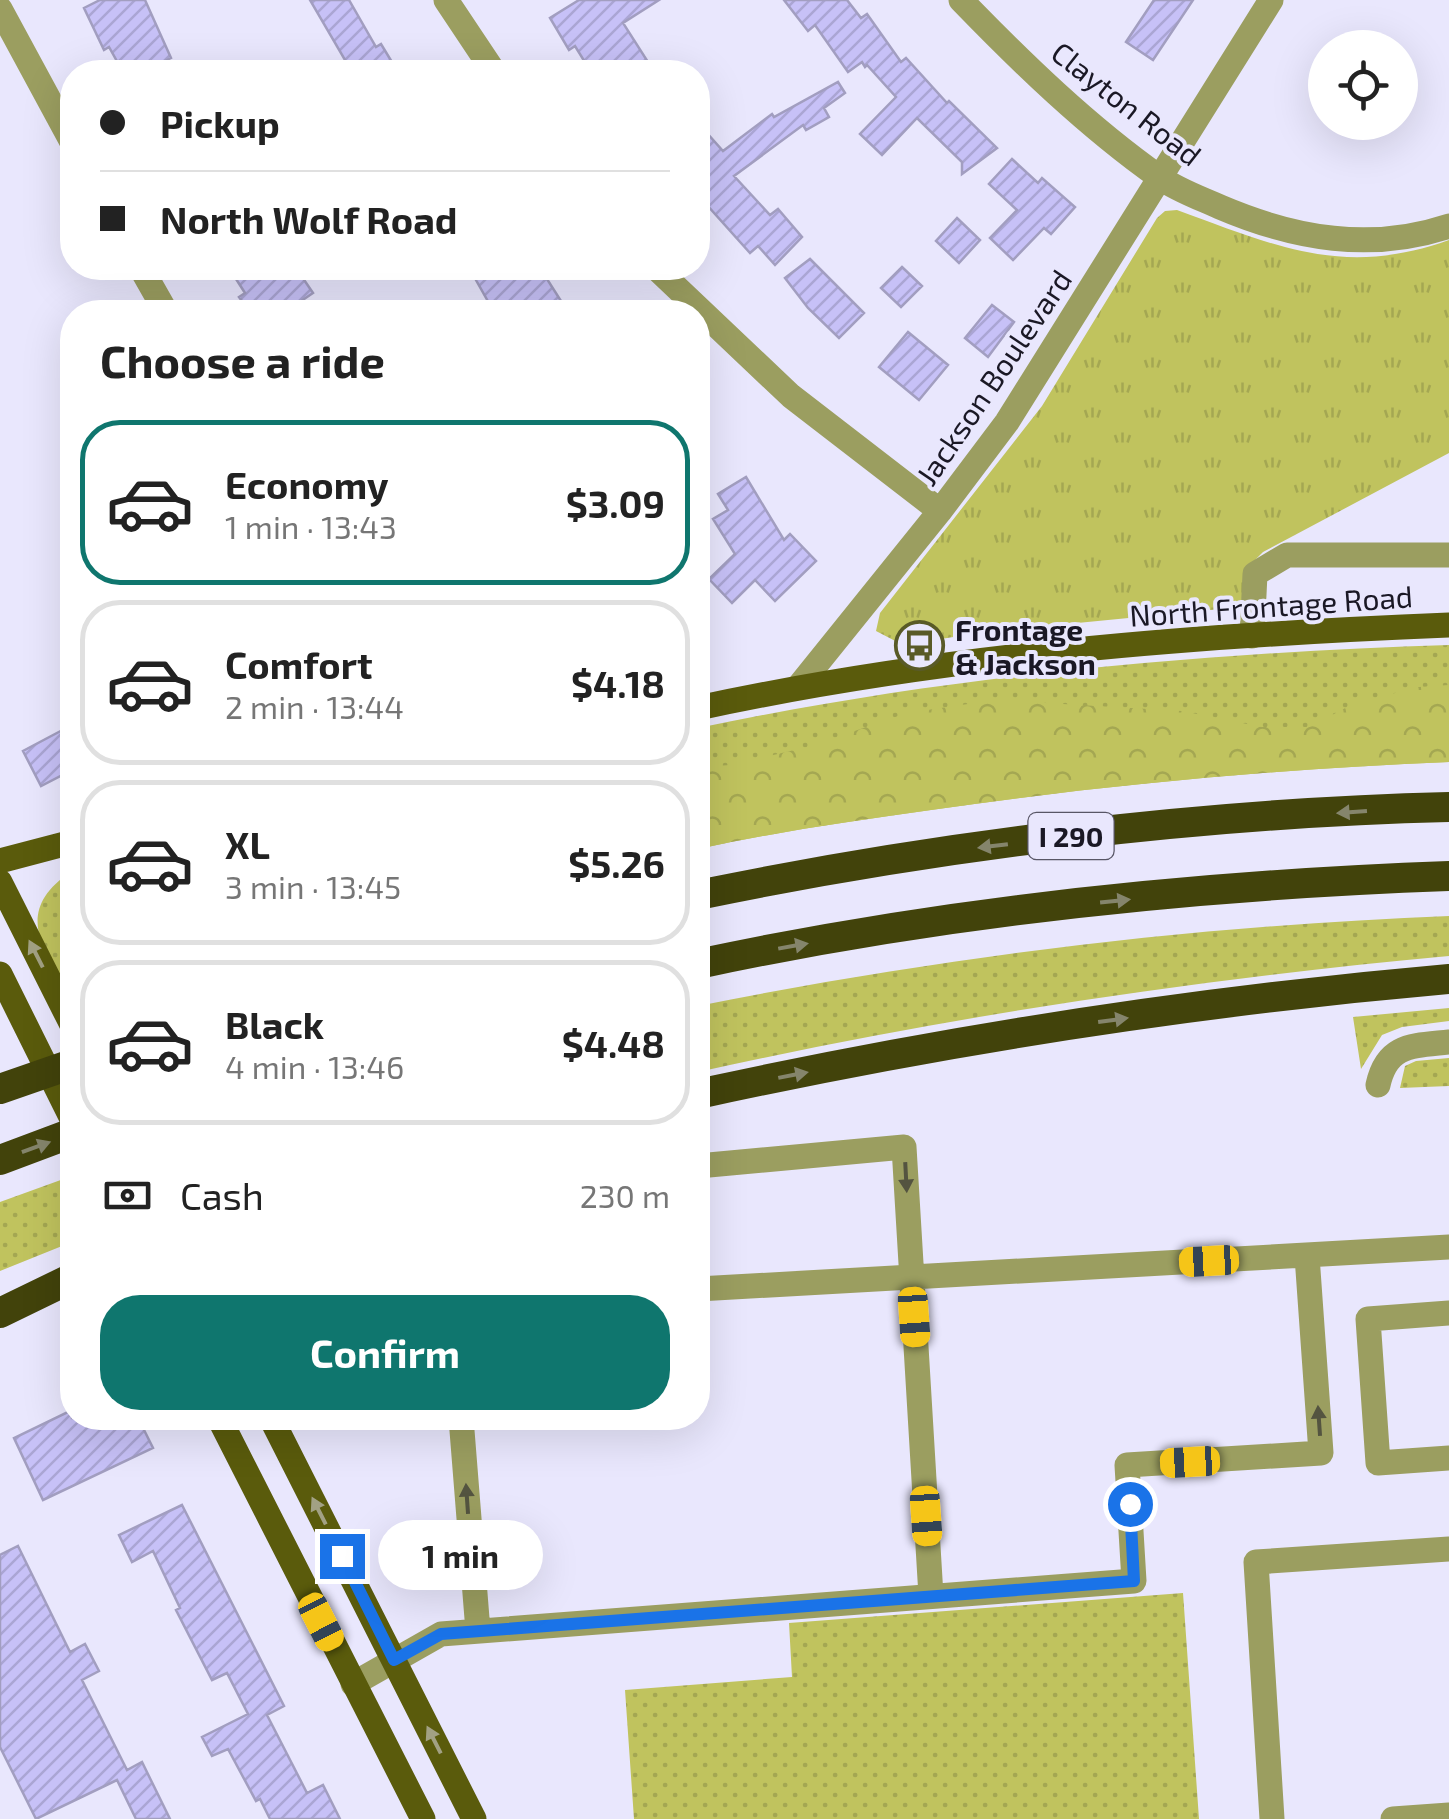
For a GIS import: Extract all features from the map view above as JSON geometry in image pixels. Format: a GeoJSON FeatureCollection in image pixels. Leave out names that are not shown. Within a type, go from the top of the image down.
{"type":"FeatureCollection","features":[{"type":"Feature","properties":{"kind":"highway","name":"I 290"},"geometry":{"type":"LineString","coordinates":[[710,894],[942,852],[1096,833],[1449,806]]}},
{"type":"Feature","properties":{"kind":"highway","name":"I 290"},"geometry":{"type":"LineString","coordinates":[[710,962],[888,931],[1100,902],[1233,889],[1449,876]]}},
{"type":"Feature","properties":{"kind":"highway"},"geometry":{"type":"LineString","coordinates":[[710,1092],[1056,1028],[1216,1004],[1449,979]]}},
{"type":"Feature","properties":{"kind":"highway"},"geometry":{"type":"LineString","coordinates":[[0,1089],[60,1068]]}},
{"type":"Feature","properties":{"kind":"highway"},"geometry":{"type":"LineString","coordinates":[[0,1160],[60,1138]]}},
{"type":"Feature","properties":{"kind":"highway"},"geometry":{"type":"LineString","coordinates":[[0,1299],[60,1283]]}},
{"type":"Feature","properties":{"kind":"highway"},"geometry":{"type":"LineString","coordinates":[[0,1313],[60,1284]]}},
{"type":"Feature","properties":{"kind":"main road","name":"North Frontage Road"},"geometry":{"type":"LineString","coordinates":[[800,686],[1032,656],[1252,636],[1449,626]]}},
{"type":"Feature","properties":{"kind":"main road"},"geometry":{"type":"LineString","coordinates":[[710,705],[800,686]]}},
{"type":"Feature","properties":{"kind":"main road"},"geometry":{"type":"LineString","coordinates":[[0,861],[60,845]]}},
{"type":"Feature","properties":{"kind":"main road"},"geometry":{"type":"LineString","coordinates":[[0,882],[60,1002]]}},
{"type":"Feature","properties":{"kind":"main road"},"geometry":{"type":"LineString","coordinates":[[0,974],[60,1095]]}},
{"type":"Feature","properties":{"kind":"main road"},"geometry":{"type":"LineString","coordinates":[[225,1430],[423,1819]]}},
{"type":"Feature","properties":{"kind":"main road"},"geometry":{"type":"LineString","coordinates":[[277,1430],[474,1819]]}},
{"type":"Feature","properties":{"kind":"street"},"geometry":{"type":"LineString","coordinates":[[446,0],[486,60]]}},
{"type":"Feature","properties":{"kind":"street","name":"Clayton Road"},"geometry":{"type":"LineString","coordinates":[[961,0],[1008,49],[1161,179],[1248,219],[1336,240],[1397,240],[1449,226]]}},
{"type":"Feature","properties":{"kind":"street","name":"Jackson Boulevard"},"geometry":{"type":"LineString","coordinates":[[800,686],[940,512],[1052,356],[1271,0]]}},
{"type":"Feature","properties":{"kind":"street"},"geometry":{"type":"LineString","coordinates":[[0,9],[60,120]]}},
{"type":"Feature","properties":{"kind":"street"},"geometry":{"type":"LineString","coordinates":[[668,280],[687,300]]}},
{"type":"Feature","properties":{"kind":"street"},"geometry":{"type":"LineString","coordinates":[[710,323],[791,396],[940,512]]}},
{"type":"Feature","properties":{"kind":"street"},"geometry":{"type":"LineString","coordinates":[[1252,636],[1255,574],[1287,555],[1449,555]]}},
{"type":"Feature","properties":{"kind":"street"},"geometry":{"type":"LineString","coordinates":[[1378,1086],[1382,1069],[1399,1051],[1449,1042]]}},
{"type":"Feature","properties":{"kind":"street"},"geometry":{"type":"LineString","coordinates":[[710,1165],[904,1148],[931,1596]]}},
{"type":"Feature","properties":{"kind":"street"},"geometry":{"type":"LineString","coordinates":[[710,1288],[1449,1247]]}},
{"type":"Feature","properties":{"kind":"street"},"geometry":{"type":"LineString","coordinates":[[353,1684],[441,1634],[1134,1581],[1127,1466],[1321,1453],[1307,1256]]}},
{"type":"Feature","properties":{"kind":"street"},"geometry":{"type":"LineString","coordinates":[[1449,1313],[1368,1319],[1378,1463],[1449,1458]]}},
{"type":"Feature","properties":{"kind":"street"},"geometry":{"type":"LineString","coordinates":[[462,1430],[478,1631]]}},
{"type":"Feature","properties":{"kind":"street"},"geometry":{"type":"LineString","coordinates":[[1272,1819],[1256,1562],[1449,1549]]}},
{"type":"Feature","properties":{"kind":"street"},"geometry":{"type":"LineString","coordinates":[[1393,1819],[1449,1815]]}},
{"type":"Feature","properties":{"kind":"green space"},"geometry":{"type":"Polygon","coordinates":[[[1177,210],[1279,245],[1342,257],[1411,251],[1449,240],[1449,453],[1263,552],[1245,570],[1241,607],[985,632],[903,645],[876,631],[880,613],[1042,406],[1157,218],[1165,211],[1177,210]]]}},
{"type":"Feature","properties":{"kind":"green space"},"geometry":{"type":"Polygon","coordinates":[[[1449,645],[1449,762],[1254,774],[1060,793],[843,823],[710,847],[710,726],[977,681],[1166,661],[1449,645]]]}},
{"type":"Feature","properties":{"kind":"green space"},"geometry":{"type":"Polygon","coordinates":[[[1449,685],[1449,762],[1254,774],[1060,793],[843,823],[710,847],[710,766],[811,746],[907,713],[995,700],[1182,711],[1262,727],[1309,727],[1355,703],[1419,687],[1449,685]]]}},
{"type":"Feature","properties":{"kind":"green space"},"geometry":{"type":"Polygon","coordinates":[[[60,881],[60,981],[39,934],[42,902],[60,881]]]}},
{"type":"Feature","properties":{"kind":"green space"},"geometry":{"type":"Polygon","coordinates":[[[1449,916],[1449,956],[1260,976],[1072,1002],[710,1069],[710,1004],[978,958],[1166,936],[1449,916]]]}},
{"type":"Feature","properties":{"kind":"green space"},"geometry":{"type":"Polygon","coordinates":[[[1449,1008],[1449,1021],[1402,1027],[1382,1035],[1361,1069],[1353,1017],[1449,1008]]]}},
{"type":"Feature","properties":{"kind":"green space"},"geometry":{"type":"Polygon","coordinates":[[[1449,1058],[1449,1086],[1400,1088],[1405,1066],[1449,1058]]]}},
{"type":"Feature","properties":{"kind":"green space"},"geometry":{"type":"Polygon","coordinates":[[[60,1180],[60,1247],[0,1271],[0,1202],[60,1180]]]}},
{"type":"Feature","properties":{"kind":"green space"},"geometry":{"type":"Polygon","coordinates":[[[1183,1593],[1199,1819],[634,1819],[625,1690],[792,1677],[789,1623],[1183,1593]]]}},
{"type":"Feature","properties":{"kind":"building"},"geometry":{"type":"Polygon","coordinates":[[[100,0],[145,0],[171,58],[116,60],[109,47],[104,50],[84,8],[100,0]]]}},
{"type":"Feature","properties":{"kind":"building"},"geometry":{"type":"Polygon","coordinates":[[[310,0],[349,0],[376,47],[381,44],[391,60],[345,60],[310,0]]]}},
{"type":"Feature","properties":{"kind":"building"},"geometry":{"type":"Polygon","coordinates":[[[579,0],[659,0],[623,23],[647,60],[584,60],[575,46],[569,50],[550,18],[579,0]]]}},
{"type":"Feature","properties":{"kind":"building"},"geometry":{"type":"Polygon","coordinates":[[[784,0],[847,0],[861,18],[867,14],[901,62],[906,58],[947,103],[997,148],[962,174],[962,162],[917,118],[882,155],[860,134],[896,97],[862,62],[848,72],[815,25],[808,31],[784,0]]]}},
{"type":"Feature","properties":{"kind":"building"},"geometry":{"type":"Polygon","coordinates":[[[1154,0],[1193,0],[1153,60],[1126,42],[1154,0]]]}},
{"type":"Feature","properties":{"kind":"building"},"geometry":{"type":"Polygon","coordinates":[[[838,82],[845,93],[824,108],[829,117],[806,130],[803,125],[734,176],[770,215],[778,209],[802,237],[775,265],[758,246],[750,253],[710,208],[710,136],[723,151],[772,114],[774,117],[838,82]]]}},
{"type":"Feature","properties":{"kind":"building"},"geometry":{"type":"Polygon","coordinates":[[[1012,159],[1038,183],[1042,178],[1075,207],[1051,234],[1044,228],[1013,260],[990,238],[1017,210],[989,184],[1012,159]]]}},
{"type":"Feature","properties":{"kind":"building"},"geometry":{"type":"Polygon","coordinates":[[[957,218],[980,240],[959,263],[936,241],[957,218]]]}},
{"type":"Feature","properties":{"kind":"building"},"geometry":{"type":"Polygon","coordinates":[[[810,259],[864,313],[839,338],[785,278],[810,259]]]}},
{"type":"Feature","properties":{"kind":"building"},"geometry":{"type":"Polygon","coordinates":[[[902,267],[922,286],[901,307],[881,288],[902,267]]]}},
{"type":"Feature","properties":{"kind":"building"},"geometry":{"type":"Polygon","coordinates":[[[237,280],[304,280],[313,293],[303,300],[241,300],[239,297],[245,293],[237,280]]]}},
{"type":"Feature","properties":{"kind":"building"},"geometry":{"type":"Polygon","coordinates":[[[476,280],[548,280],[560,300],[487,300],[476,280]]]}},
{"type":"Feature","properties":{"kind":"building"},"geometry":{"type":"Polygon","coordinates":[[[992,305],[1014,322],[988,357],[965,338],[992,305]]]}},
{"type":"Feature","properties":{"kind":"building"},"geometry":{"type":"Polygon","coordinates":[[[908,332],[948,365],[919,400],[879,367],[908,332]]]}},
{"type":"Feature","properties":{"kind":"building"},"geometry":{"type":"Polygon","coordinates":[[[746,477],[784,540],[790,534],[816,561],[775,601],[755,580],[732,603],[710,580],[735,554],[713,519],[728,510],[718,494],[746,477]]]}},
{"type":"Feature","properties":{"kind":"building"},"geometry":{"type":"Polygon","coordinates":[[[60,731],[60,776],[41,786],[23,751],[60,731]]]}},
{"type":"Feature","properties":{"kind":"building"},"geometry":{"type":"Polygon","coordinates":[[[60,1416],[60,1430],[144,1430],[153,1448],[43,1500],[14,1438],[60,1416]]]}},
{"type":"Feature","properties":{"kind":"building"},"geometry":{"type":"Polygon","coordinates":[[[182,1505],[284,1706],[267,1715],[307,1793],[323,1785],[340,1819],[270,1819],[228,1749],[212,1756],[202,1737],[248,1714],[227,1673],[212,1680],[176,1610],[180,1608],[153,1551],[132,1562],[119,1535],[182,1505]]]}},
{"type":"Feature","properties":{"kind":"building"},"geometry":{"type":"Polygon","coordinates":[[[18,1546],[70,1652],[85,1644],[99,1671],[82,1680],[127,1770],[142,1762],[170,1819],[136,1819],[117,1780],[36,1819],[0,1747],[0,1555],[18,1546]]]}},
{"type":"Feature","properties":{"kind":"place","name":"Frontage & Jackson"},"geometry":{"type":"Point","coordinates":[920,646]}},
{"type":"Feature","properties":{"kind":"route"},"geometry":{"type":"LineString","coordinates":[[342,1556],[394,1660],[441,1634],[1134,1581],[1130,1504]]}}]}
